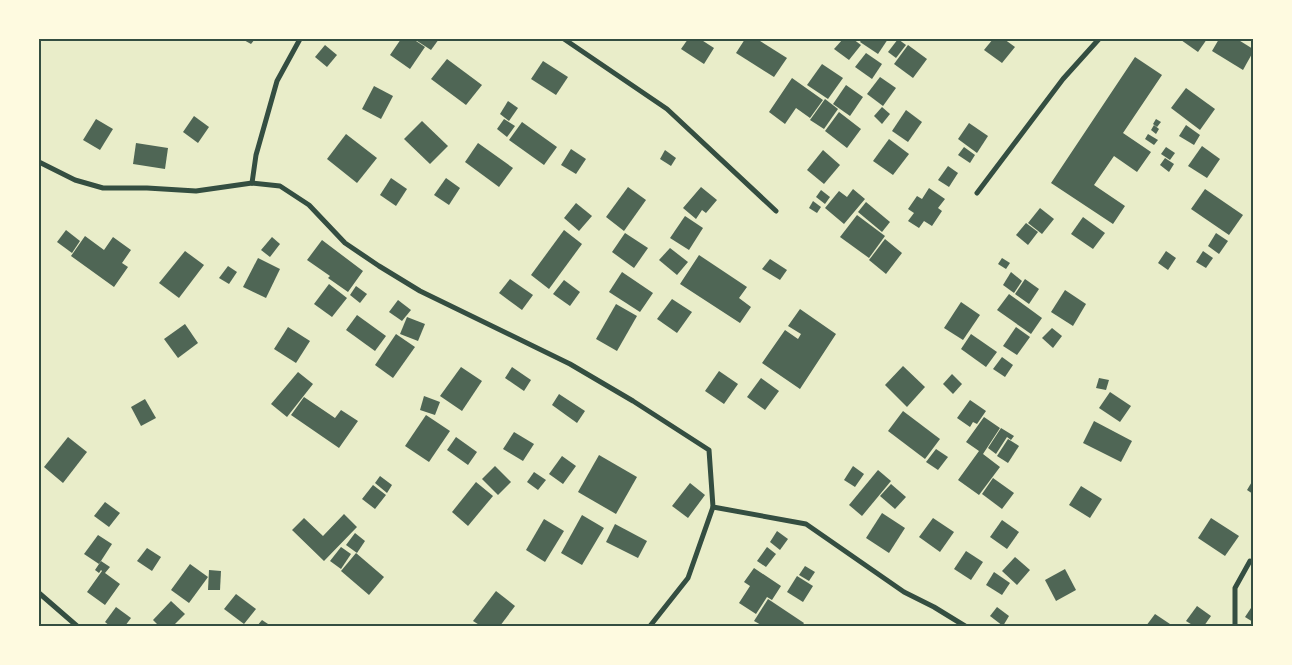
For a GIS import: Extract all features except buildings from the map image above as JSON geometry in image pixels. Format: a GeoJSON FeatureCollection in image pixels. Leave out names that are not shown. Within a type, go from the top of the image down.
{"type":"FeatureCollection","features":[{"type":"Feature","properties":{"kind":"street"},"geometry":{"type":"LineString","coordinates":[[252,183],[256,155],[277,81],[300,39]]}},
{"type":"Feature","properties":{"kind":"street"},"geometry":{"type":"LineString","coordinates":[[564,39],[667,109],[776,211]]}},
{"type":"Feature","properties":{"kind":"street"},"geometry":{"type":"LineString","coordinates":[[977,193],[1063,79],[1099,39]]}},
{"type":"Feature","properties":{"kind":"street"},"geometry":{"type":"LineString","coordinates":[[39,162],[75,180],[103,188],[196,191],[252,183],[280,186],[309,205],[345,242],[379,266],[463,313],[570,364],[633,401],[709,450],[713,507],[688,578],[650,626]]}},
{"type":"Feature","properties":{"kind":"street"},"geometry":{"type":"LineString","coordinates":[[713,507],[806,524],[904,592],[934,607],[965,626]]}},
{"type":"Feature","properties":{"kind":"street"},"geometry":{"type":"LineString","coordinates":[[1235,626],[1235,588],[1250,561]]}},
{"type":"Feature","properties":{"kind":"street"},"geometry":{"type":"LineString","coordinates":[[39,593],[77,626]]}}]}
